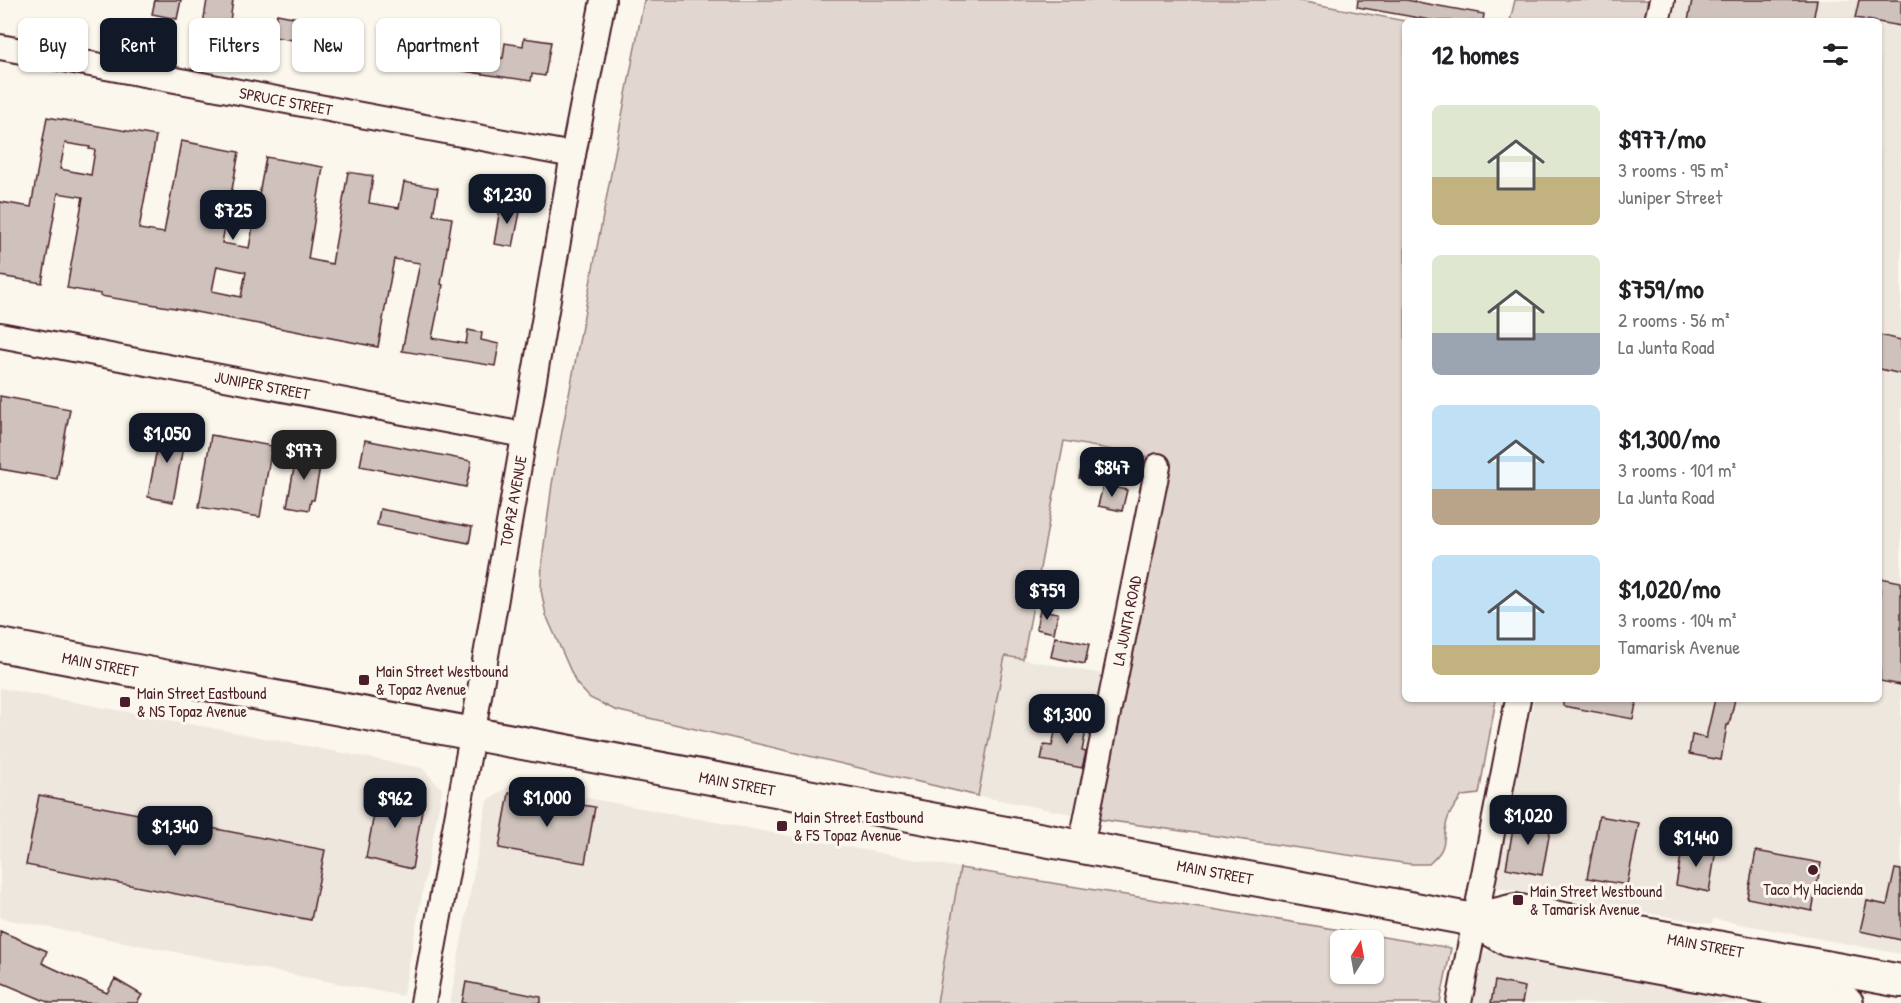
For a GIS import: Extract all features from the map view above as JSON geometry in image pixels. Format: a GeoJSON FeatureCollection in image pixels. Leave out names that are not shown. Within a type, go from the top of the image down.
{"type":"FeatureCollection","features":[{"type":"Feature","properties":{"kind":"main road","name":"MAIN STREET"},"geometry":{"type":"LineString","coordinates":[[0,645],[472,736],[1081,846],[1474,920],[1509,940],[1848,1003]]}},
{"type":"Feature","properties":{"kind":"main road","name":"MAIN STREET"},"geometry":{"type":"LineString","coordinates":[[1474,920],[1515,910],[1901,981]]}},
{"type":"Feature","properties":{"kind":"main road"},"geometry":{"type":"LineString","coordinates":[[1848,1003],[1863,995],[1901,1002]]}},
{"type":"Feature","properties":{"kind":"street","name":"TOPAZ AVENUE"},"geometry":{"type":"LineString","coordinates":[[423,1003],[573,155],[603,0]]}},
{"type":"Feature","properties":{"kind":"street"},"geometry":{"type":"LineString","coordinates":[[1658,18],[1662,0]]}},
{"type":"Feature","properties":{"kind":"street","name":"SPRUCE STREET"},"geometry":{"type":"LineString","coordinates":[[0,47],[573,155]]}},
{"type":"Feature","properties":{"kind":"street","name":"JUNIPER STREET"},"geometry":{"type":"LineString","coordinates":[[0,335],[524,435]]}},
{"type":"Feature","properties":{"kind":"street","name":"LA JUNTA ROAD"},"geometry":{"type":"LineString","coordinates":[[1081,846],[1158,466]]}},
{"type":"Feature","properties":{"kind":"street"},"geometry":{"type":"LineString","coordinates":[[1459,1003],[1517,702]]}},
{"type":"Feature","properties":{"kind":"shaded area"},"geometry":{"type":"Polygon","coordinates":[[[644,0],[1294,0],[1402,20],[1402,702],[1495,702],[1479,794],[1462,796],[1455,805],[1447,821],[1442,848],[1429,864],[1410,864],[1098,819],[1106,675],[1146,456],[1064,441],[1023,659],[1005,656],[978,796],[615,710],[590,698],[576,683],[546,615],[541,590],[542,561],[552,484],[644,0]]]}},
{"type":"Feature","properties":{"kind":"shaded area"},"geometry":{"type":"Polygon","coordinates":[[[1515,0],[1648,0],[1645,18],[1511,18],[1515,0]]]}},
{"type":"Feature","properties":{"kind":"shaded area"},"geometry":{"type":"Polygon","coordinates":[[[1670,0],[1901,0],[1901,954],[1714,919],[1711,924],[1494,887],[1533,702],[1882,702],[1882,18],[1667,18],[1670,0]]]}},
{"type":"Feature","properties":{"kind":"shaded area"},"geometry":{"type":"Polygon","coordinates":[[[1005,656],[1125,678],[1098,819],[978,796],[1005,656]]]}},
{"type":"Feature","properties":{"kind":"shaded area"},"geometry":{"type":"Polygon","coordinates":[[[0,688],[422,768],[442,789],[403,996],[0,918],[0,688]]]}},
{"type":"Feature","properties":{"kind":"shaded area"},"geometry":{"type":"Polygon","coordinates":[[[513,784],[960,868],[937,1003],[450,1003],[487,801],[513,784]]]}},
{"type":"Feature","properties":{"kind":"shaded area"},"geometry":{"type":"Polygon","coordinates":[[[960,868],[1341,930],[1330,930],[1330,984],[1384,984],[1384,937],[1451,948],[1440,1003],[937,1003],[960,868]]]}},
{"type":"Feature","properties":{"kind":"shaded area"},"geometry":{"type":"Polygon","coordinates":[[[1491,950],[1759,1003],[1467,1003],[1476,954],[1491,950]]]}},
{"type":"Feature","properties":{"kind":"building"},"geometry":{"type":"Polygon","coordinates":[[[155,0],[181,0],[177,19],[152,14],[155,0]]]}},
{"type":"Feature","properties":{"kind":"building"},"geometry":{"type":"Polygon","coordinates":[[[207,0],[233,0],[230,18],[204,18],[207,0]]]}},
{"type":"Feature","properties":{"kind":"building"},"geometry":{"type":"Polygon","coordinates":[[[1358,0],[1406,0],[1484,14],[1483,18],[1419,18],[1357,7],[1358,0]]]}},
{"type":"Feature","properties":{"kind":"building"},"geometry":{"type":"Polygon","coordinates":[[[1692,0],[1817,0],[1814,18],[1689,18],[1692,0]]]}},
{"type":"Feature","properties":{"kind":"building"},"geometry":{"type":"Polygon","coordinates":[[[1859,0],[1901,0],[1901,26],[1882,23],[1882,18],[1855,18],[1859,0]]]}},
{"type":"Feature","properties":{"kind":"building"},"geometry":{"type":"Polygon","coordinates":[[[277,14],[298,18],[292,18],[292,40],[280,38],[280,18],[276,18],[277,14]]]}},
{"type":"Feature","properties":{"kind":"building"},"geometry":{"type":"Polygon","coordinates":[[[524,38],[551,42],[545,76],[532,74],[531,81],[470,72],[500,72],[500,58],[503,58],[505,43],[523,46],[524,38]]]}},
{"type":"Feature","properties":{"kind":"building"},"geometry":{"type":"Polygon","coordinates":[[[47,117],[156,136],[139,229],[164,233],[181,141],[239,152],[222,243],[249,248],[266,157],[323,167],[308,259],[332,264],[348,172],[373,176],[369,203],[399,208],[404,182],[438,188],[433,215],[452,218],[441,284],[443,285],[432,338],[466,344],[468,330],[482,333],[481,340],[499,344],[495,366],[402,351],[420,263],[394,259],[378,347],[67,288],[83,197],[58,193],[42,283],[0,276],[0,202],[31,207],[47,117]],[[65,143],[60,169],[91,175],[95,150],[65,143]],[[217,266],[212,291],[241,297],[246,272],[217,266]]]}},
{"type":"Feature","properties":{"kind":"building"},"geometry":{"type":"Polygon","coordinates":[[[501,203],[521,207],[513,247],[494,244],[501,203]]]}},
{"type":"Feature","properties":{"kind":"building"},"geometry":{"type":"Polygon","coordinates":[[[1882,335],[1901,340],[1901,374],[1882,369],[1882,335]]]}},
{"type":"Feature","properties":{"kind":"building"},"geometry":{"type":"Polygon","coordinates":[[[0,396],[70,409],[57,479],[0,469],[0,396]]]}},
{"type":"Feature","properties":{"kind":"building"},"geometry":{"type":"Polygon","coordinates":[[[161,426],[186,430],[173,502],[148,497],[161,426]]]}},
{"type":"Feature","properties":{"kind":"building"},"geometry":{"type":"Polygon","coordinates":[[[211,435],[272,446],[260,517],[199,507],[211,435]]]}},
{"type":"Feature","properties":{"kind":"building"},"geometry":{"type":"Polygon","coordinates":[[[365,440],[471,461],[466,487],[360,466],[365,440]]]}},
{"type":"Feature","properties":{"kind":"building"},"geometry":{"type":"Polygon","coordinates":[[[297,452],[322,456],[314,500],[311,500],[309,510],[287,506],[297,452]]]}},
{"type":"Feature","properties":{"kind":"building"},"geometry":{"type":"Polygon","coordinates":[[[1083,460],[1100,463],[1096,482],[1079,478],[1083,460]]]}},
{"type":"Feature","properties":{"kind":"building"},"geometry":{"type":"Polygon","coordinates":[[[1103,485],[1127,490],[1122,511],[1098,506],[1103,485]]]}},
{"type":"Feature","properties":{"kind":"building"},"geometry":{"type":"Polygon","coordinates":[[[380,509],[472,527],[469,543],[377,525],[380,509]]]}},
{"type":"Feature","properties":{"kind":"building"},"geometry":{"type":"Polygon","coordinates":[[[1882,578],[1901,582],[1901,685],[1882,681],[1882,578]]]}},
{"type":"Feature","properties":{"kind":"building"},"geometry":{"type":"Polygon","coordinates":[[[1040,610],[1058,613],[1054,633],[1036,629],[1040,610]]]}},
{"type":"Feature","properties":{"kind":"building"},"geometry":{"type":"Polygon","coordinates":[[[1055,637],[1089,644],[1085,664],[1051,657],[1055,637]]]}},
{"type":"Feature","properties":{"kind":"building"},"geometry":{"type":"Polygon","coordinates":[[[1563,702],[1636,702],[1633,719],[1563,706],[1563,702]]]}},
{"type":"Feature","properties":{"kind":"building"},"geometry":{"type":"Polygon","coordinates":[[[1714,702],[1734,702],[1729,725],[1727,725],[1721,760],[1689,754],[1692,735],[1706,738],[1714,702]]]}},
{"type":"Feature","properties":{"kind":"building"},"geometry":{"type":"Polygon","coordinates":[[[1058,719],[1087,725],[1082,751],[1086,752],[1082,768],[1041,760],[1044,745],[1052,746],[1058,719]]]}},
{"type":"Feature","properties":{"kind":"building"},"geometry":{"type":"Polygon","coordinates":[[[379,787],[417,795],[415,808],[422,810],[412,869],[366,858],[379,787]]]}},
{"type":"Feature","properties":{"kind":"building"},"geometry":{"type":"Polygon","coordinates":[[[509,793],[595,807],[585,863],[499,848],[509,793]]]}},
{"type":"Feature","properties":{"kind":"building"},"geometry":{"type":"Polygon","coordinates":[[[39,795],[325,850],[311,920],[26,865],[39,795]]]}},
{"type":"Feature","properties":{"kind":"building"},"geometry":{"type":"Polygon","coordinates":[[[1599,816],[1639,823],[1627,885],[1587,878],[1599,816]]]}},
{"type":"Feature","properties":{"kind":"building"},"geometry":{"type":"Polygon","coordinates":[[[1515,818],[1551,825],[1542,875],[1506,868],[1515,818]]]}},
{"type":"Feature","properties":{"kind":"building"},"geometry":{"type":"Polygon","coordinates":[[[1683,844],[1716,850],[1709,892],[1676,885],[1683,844]]]}},
{"type":"Feature","properties":{"kind":"building"},"geometry":{"type":"Polygon","coordinates":[[[1756,851],[1821,863],[1812,911],[1747,898],[1756,851]]]}},
{"type":"Feature","properties":{"kind":"building"},"geometry":{"type":"Polygon","coordinates":[[[1895,869],[1901,870],[1901,940],[1860,931],[1867,901],[1887,905],[1895,869]]]}},
{"type":"Feature","properties":{"kind":"building"},"geometry":{"type":"Polygon","coordinates":[[[0,931],[47,951],[42,963],[107,993],[115,979],[142,995],[137,1003],[50,1003],[0,982],[0,931]]]}},
{"type":"Feature","properties":{"kind":"building"},"geometry":{"type":"Polygon","coordinates":[[[1495,981],[1525,987],[1522,1003],[1491,1003],[1495,981]]]}},
{"type":"Feature","properties":{"kind":"building"},"geometry":{"type":"Polygon","coordinates":[[[466,982],[541,997],[541,1003],[462,1003],[466,982]]]}},
{"type":"Feature","properties":{"kind":"place","name":"Main Street Westbound & Topaz Avenue"},"geometry":{"type":"Point","coordinates":[364,680]}},
{"type":"Feature","properties":{"kind":"place","name":"Main Street Eastbound & NS Topaz Avenue"},"geometry":{"type":"Point","coordinates":[125,702]}},
{"type":"Feature","properties":{"kind":"place","name":"Main Street Eastbound & FS Topaz Avenue"},"geometry":{"type":"Point","coordinates":[782,826]}},
{"type":"Feature","properties":{"kind":"place","name":"Taco My Hacienda"},"geometry":{"type":"Point","coordinates":[1813,870]}},
{"type":"Feature","properties":{"kind":"place","name":"Main Street Westbound & Tamarisk Avenue"},"geometry":{"type":"Point","coordinates":[1518,900]}}]}
